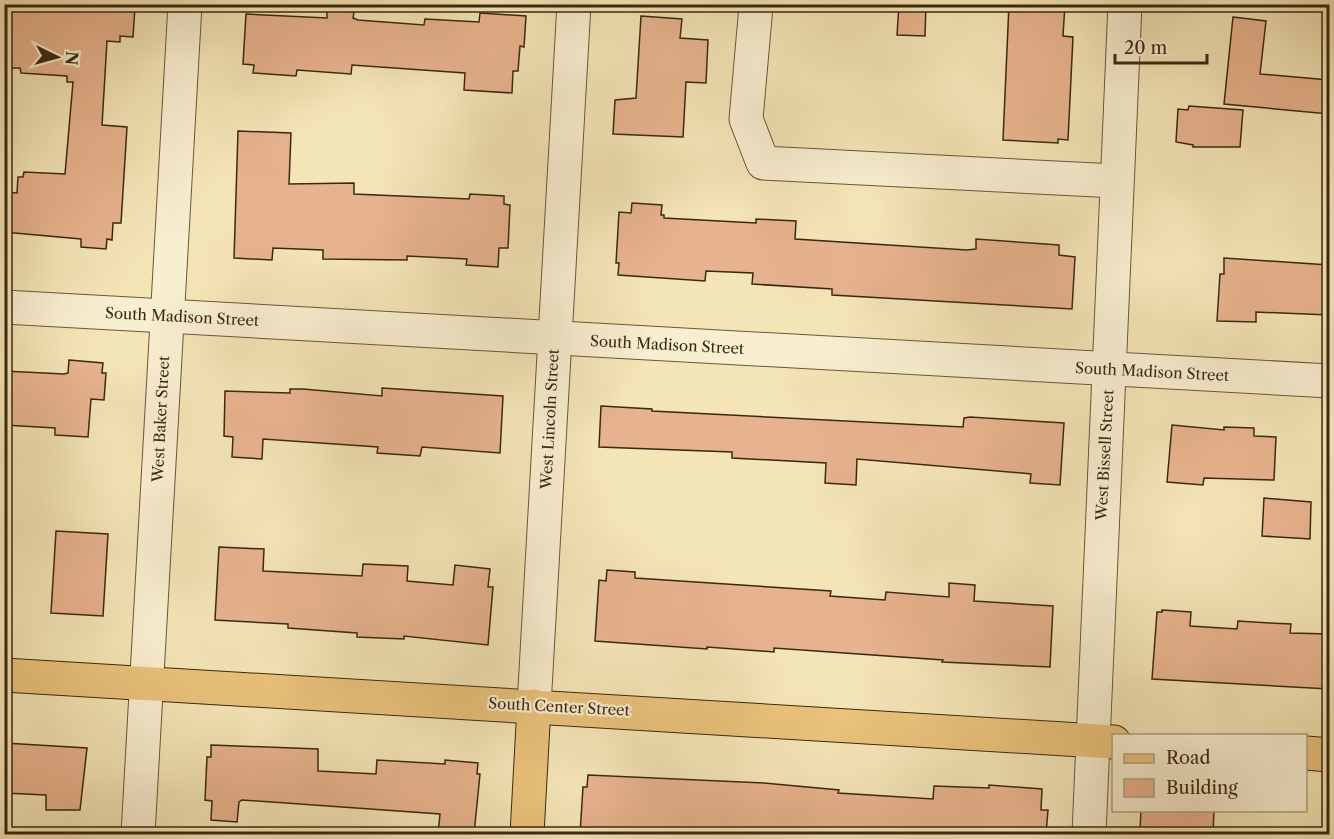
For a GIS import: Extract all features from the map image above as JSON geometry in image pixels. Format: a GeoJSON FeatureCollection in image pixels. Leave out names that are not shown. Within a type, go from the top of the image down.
{"type":"FeatureCollection","features":[{"type":"Feature","properties":{"kind":"main road","name":"South Center Street"},"geometry":{"type":"LineString","coordinates":[[4,675],[1103,741]]}},
{"type":"Feature","properties":{"kind":"main road","name":"West Lincoln Street"},"geometry":{"type":"LineString","coordinates":[[527,834],[534,706]]}},
{"type":"Feature","properties":{"kind":"main road"},"geometry":{"type":"LineString","coordinates":[[1307,753],[1329,755]]}},
{"type":"Feature","properties":{"kind":"street","name":"West Baker Street"},"geometry":{"type":"LineString","coordinates":[[138,834],[185,4]]}},
{"type":"Feature","properties":{"kind":"street","name":"West Lincoln Street"},"geometry":{"type":"LineString","coordinates":[[534,706],[574,4]]}},
{"type":"Feature","properties":{"kind":"street","name":"West Bissell Street"},"geometry":{"type":"LineString","coordinates":[[1089,834],[1103,741],[1109,370],[1125,4]]}},
{"type":"Feature","properties":{"kind":"street"},"geometry":{"type":"LineString","coordinates":[[756,6],[746,119],[763,163],[1116,181]]}},
{"type":"Feature","properties":{"kind":"street","name":"South Madison Street"},"geometry":{"type":"LineString","coordinates":[[4,307],[1329,381]]}},
{"type":"Feature","properties":{"kind":"building"},"geometry":{"type":"Polygon","coordinates":[[[72,4],[135,6],[133,37],[120,36],[120,42],[107,41],[102,125],[127,127],[121,223],[113,223],[112,240],[107,239],[106,249],[81,247],[81,239],[4,232],[4,192],[17,193],[18,177],[23,177],[24,172],[65,174],[73,82],[67,82],[67,76],[21,73],[20,68],[8,68],[4,6],[71,10],[72,4]]]}},
{"type":"Feature","properties":{"kind":"building"},"geometry":{"type":"Polygon","coordinates":[[[899,4],[926,4],[925,36],[897,35],[899,4]]]}},
{"type":"Feature","properties":{"kind":"building"},"geometry":{"type":"Polygon","coordinates":[[[1009,4],[1065,4],[1063,36],[1073,37],[1068,140],[1058,139],[1058,143],[1003,140],[1009,4]]]}},
{"type":"Feature","properties":{"kind":"building"},"geometry":{"type":"Polygon","coordinates":[[[327,10],[354,12],[353,18],[358,20],[424,25],[425,19],[479,22],[480,13],[526,16],[524,47],[520,46],[518,71],[513,71],[512,93],[464,90],[465,73],[352,65],[351,74],[297,70],[296,76],[253,73],[254,65],[243,64],[246,14],[327,18],[327,10]]]}},
{"type":"Feature","properties":{"kind":"building"},"geometry":{"type":"Polygon","coordinates":[[[641,16],[682,19],[680,38],[708,40],[706,83],[686,82],[683,137],[613,134],[615,100],[636,98],[641,16]]]}},
{"type":"Feature","properties":{"kind":"building"},"geometry":{"type":"Polygon","coordinates":[[[1233,17],[1266,21],[1260,74],[1329,80],[1329,114],[1224,104],[1233,17]]]}},
{"type":"Feature","properties":{"kind":"building"},"geometry":{"type":"Polygon","coordinates":[[[1189,106],[1243,110],[1240,147],[1193,147],[1193,145],[1176,142],[1178,109],[1188,110],[1189,106]]]}},
{"type":"Feature","properties":{"kind":"building"},"geometry":{"type":"Polygon","coordinates":[[[238,131],[291,133],[289,184],[354,183],[354,194],[469,199],[470,194],[504,196],[504,204],[510,205],[508,248],[499,248],[498,267],[466,265],[467,259],[407,256],[407,260],[323,259],[323,250],[273,248],[272,260],[234,258],[238,131]]]}},
{"type":"Feature","properties":{"kind":"building"},"geometry":{"type":"Polygon","coordinates":[[[632,203],[662,205],[661,215],[664,215],[664,218],[756,223],[756,219],[796,221],[795,239],[967,250],[976,249],[976,239],[1059,245],[1059,255],[1075,257],[1072,309],[832,295],[832,289],[752,284],[753,273],[706,271],[705,281],[618,275],[619,263],[616,263],[619,212],[631,213],[632,203]]]}},
{"type":"Feature","properties":{"kind":"building"},"geometry":{"type":"Polygon","coordinates":[[[1224,258],[1329,265],[1329,315],[1256,312],[1256,322],[1217,321],[1220,274],[1224,274],[1224,258]]]}},
{"type":"Feature","properties":{"kind":"building"},"geometry":{"type":"Polygon","coordinates":[[[69,360],[103,363],[102,373],[106,373],[104,400],[91,399],[88,437],[55,435],[55,428],[4,425],[4,371],[64,374],[68,373],[69,360]]]}},
{"type":"Feature","properties":{"kind":"building"},"geometry":{"type":"Polygon","coordinates":[[[382,388],[503,396],[500,453],[422,447],[420,456],[377,453],[378,447],[263,439],[262,459],[232,457],[233,437],[224,436],[225,391],[290,393],[290,389],[303,389],[382,396],[382,388]]]}},
{"type":"Feature","properties":{"kind":"building"},"geometry":{"type":"Polygon","coordinates":[[[601,406],[652,409],[652,411],[963,427],[964,418],[970,417],[1064,423],[1060,485],[1030,483],[1031,474],[857,459],[856,485],[825,483],[826,463],[732,458],[732,452],[599,447],[601,406]]]}},
{"type":"Feature","properties":{"kind":"building"},"geometry":{"type":"Polygon","coordinates":[[[1172,425],[1224,430],[1224,427],[1254,428],[1254,436],[1276,437],[1274,480],[1204,478],[1203,485],[1167,482],[1172,425]]]}},
{"type":"Feature","properties":{"kind":"building"},"geometry":{"type":"Polygon","coordinates":[[[1264,498],[1311,502],[1310,539],[1262,536],[1264,498]]]}},
{"type":"Feature","properties":{"kind":"building"},"geometry":{"type":"Polygon","coordinates":[[[56,531],[108,534],[103,616],[51,613],[56,531]]]}},
{"type":"Feature","properties":{"kind":"building"},"geometry":{"type":"Polygon","coordinates":[[[219,547],[264,549],[263,571],[362,576],[363,564],[408,566],[407,581],[453,585],[455,565],[490,569],[488,587],[493,587],[488,645],[404,636],[404,639],[357,637],[357,633],[288,628],[288,624],[215,620],[219,547]]]}},
{"type":"Feature","properties":{"kind":"building"},"geometry":{"type":"Polygon","coordinates":[[[607,570],[635,572],[635,578],[831,591],[830,596],[885,600],[886,592],[949,597],[949,583],[975,585],[974,601],[1053,606],[1050,667],[942,662],[943,660],[774,648],[774,652],[595,641],[599,580],[606,581],[607,570]]]}},
{"type":"Feature","properties":{"kind":"building"},"geometry":{"type":"Polygon","coordinates":[[[1162,610],[1191,612],[1190,626],[1237,629],[1238,621],[1291,624],[1290,633],[1329,634],[1329,689],[1152,679],[1157,612],[1162,612],[1162,610]]]}},
{"type":"Feature","properties":{"kind":"building"},"geometry":{"type":"Polygon","coordinates":[[[4,743],[87,748],[80,810],[46,810],[46,795],[4,793],[4,743]]]}},
{"type":"Feature","properties":{"kind":"building"},"geometry":{"type":"Polygon","coordinates":[[[211,745],[318,749],[318,771],[376,774],[377,760],[445,764],[445,760],[478,763],[477,774],[480,774],[474,834],[438,834],[440,814],[242,800],[239,802],[237,822],[211,820],[212,801],[205,800],[207,757],[211,757],[211,745]]]}},
{"type":"Feature","properties":{"kind":"building"},"geometry":{"type":"Polygon","coordinates":[[[588,775],[764,783],[839,790],[838,793],[933,799],[934,786],[989,788],[989,785],[1042,789],[1041,810],[1048,810],[1046,834],[977,831],[977,834],[580,834],[583,787],[587,787],[588,775]]]}},
{"type":"Feature","properties":{"kind":"building"},"geometry":{"type":"Polygon","coordinates":[[[1141,812],[1214,812],[1213,834],[1140,831],[1141,812]]]}}]}
